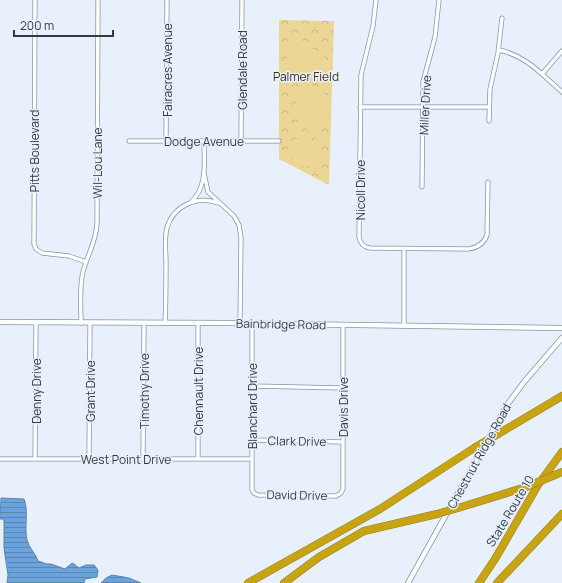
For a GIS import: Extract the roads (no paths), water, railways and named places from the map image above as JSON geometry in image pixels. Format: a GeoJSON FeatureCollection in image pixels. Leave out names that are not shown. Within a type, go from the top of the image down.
{"type":"FeatureCollection","features":[{"type":"Feature","properties":{"kind":"highway"},"geometry":{"type":"LineString","coordinates":[[248,583],[380,510],[474,448],[562,396]]}},
{"type":"Feature","properties":{"kind":"highway","name":"State Route 10"},"geometry":{"type":"LineString","coordinates":[[479,583],[495,559],[535,490],[562,452]]}},
{"type":"Feature","properties":{"kind":"highway"},"geometry":{"type":"LineString","coordinates":[[284,583],[319,557],[364,531],[458,508],[526,487],[559,474]]}},
{"type":"Feature","properties":{"kind":"highway"},"geometry":{"type":"LineString","coordinates":[[496,583],[562,514]]}},
{"type":"Feature","properties":{"kind":"street","name":"Pitts Boulevard"},"geometry":{"type":"LineString","coordinates":[[35,0],[34,244],[36,249],[42,253],[69,256],[86,262]]}},
{"type":"Feature","properties":{"kind":"street","name":"Wil-Lou Lane"},"geometry":{"type":"LineString","coordinates":[[81,323],[82,282],[86,262],[94,242],[97,224],[98,0]]}},
{"type":"Feature","properties":{"kind":"street","name":"Fairacres Avenue"},"geometry":{"type":"LineString","coordinates":[[166,141],[167,0]]}},
{"type":"Feature","properties":{"kind":"street","name":"Glendale Road"},"geometry":{"type":"LineString","coordinates":[[242,0],[242,141]]}},
{"type":"Feature","properties":{"kind":"street","name":"Nicoll Drive"},"geometry":{"type":"LineString","coordinates":[[376,0],[373,26],[360,75],[360,240],[362,245],[367,248],[471,249],[484,241],[488,230],[488,182]]}},
{"type":"Feature","properties":{"kind":"street","name":"Miller Drive"},"geometry":{"type":"LineString","coordinates":[[422,187],[423,82],[435,37],[439,0]]}},
{"type":"Feature","properties":{"kind":"street"},"geometry":{"type":"LineString","coordinates":[[489,121],[491,83],[499,50],[502,18]]}},
{"type":"Feature","properties":{"kind":"street"},"geometry":{"type":"LineString","coordinates":[[499,50],[521,58],[562,92]]}},
{"type":"Feature","properties":{"kind":"street"},"geometry":{"type":"LineString","coordinates":[[542,74],[562,51]]}},
{"type":"Feature","properties":{"kind":"street"},"geometry":{"type":"LineString","coordinates":[[360,107],[489,107]]}},
{"type":"Feature","properties":{"kind":"street","name":"Dodge Avenue"},"geometry":{"type":"LineString","coordinates":[[129,140],[279,141]]}},
{"type":"Feature","properties":{"kind":"street"},"geometry":{"type":"LineString","coordinates":[[165,323],[166,231],[175,213],[195,199],[202,187],[204,173],[204,141]]}},
{"type":"Feature","properties":{"kind":"street"},"geometry":{"type":"LineString","coordinates":[[204,173],[208,192],[219,204]]}},
{"type":"Feature","properties":{"kind":"street"},"geometry":{"type":"LineString","coordinates":[[191,202],[204,200],[219,204],[228,209],[234,216],[240,231],[240,324]]}},
{"type":"Feature","properties":{"kind":"street"},"geometry":{"type":"LineString","coordinates":[[404,248],[404,326]]}},
{"type":"Feature","properties":{"kind":"street","name":"Bainbridge Road"},"geometry":{"type":"LineString","coordinates":[[0,322],[562,328]]}},
{"type":"Feature","properties":{"kind":"street","name":"Denny Drive"},"geometry":{"type":"LineString","coordinates":[[35,459],[36,323]]}},
{"type":"Feature","properties":{"kind":"street","name":"Grant Drive"},"geometry":{"type":"LineString","coordinates":[[89,459],[90,323]]}},
{"type":"Feature","properties":{"kind":"street","name":"Timothy Drive"},"geometry":{"type":"LineString","coordinates":[[144,323],[144,459]]}},
{"type":"Feature","properties":{"kind":"street","name":"Chennault Drive"},"geometry":{"type":"LineString","coordinates":[[198,323],[198,459]]}},
{"type":"Feature","properties":{"kind":"street","name":"Blanchard Drive"},"geometry":{"type":"LineString","coordinates":[[251,488],[252,324]]}},
{"type":"Feature","properties":{"kind":"street","name":"Davis Drive"},"geometry":{"type":"LineString","coordinates":[[342,489],[343,325]]}},
{"type":"Feature","properties":{"kind":"street","name":"Chestnut Ridge Road"},"geometry":{"type":"LineString","coordinates":[[408,583],[507,406],[524,382],[562,338]]}},
{"type":"Feature","properties":{"kind":"street"},"geometry":{"type":"LineString","coordinates":[[252,386],[343,388]]}},
{"type":"Feature","properties":{"kind":"street","name":"Clark Drive"},"geometry":{"type":"LineString","coordinates":[[252,440],[343,442]]}},
{"type":"Feature","properties":{"kind":"street","name":"West Point Drive"},"geometry":{"type":"LineString","coordinates":[[0,459],[251,459]]}},
{"type":"Feature","properties":{"kind":"street","name":"David Drive"},"geometry":{"type":"LineString","coordinates":[[251,488],[253,492],[258,495],[336,496],[341,493],[342,489]]}},
{"type":"Feature","properties":{"kind":"water"},"geometry":{"type":"Polygon","coordinates":[[[1,498],[24,499],[26,509],[27,540],[38,561],[65,569],[72,563],[79,568],[86,565],[94,565],[98,570],[97,577],[85,579],[84,583],[7,583],[8,575],[4,548],[4,521],[3,519],[0,519],[1,498]]]}},
{"type":"Feature","properties":{"kind":"water"},"geometry":{"type":"Polygon","coordinates":[[[112,575],[129,578],[141,583],[101,583],[112,575]]]}},
{"type":"Feature","properties":{"kind":"park label","name":"Palmer Field"},"geometry":{"type":"Point","coordinates":[306,76]}}]}
